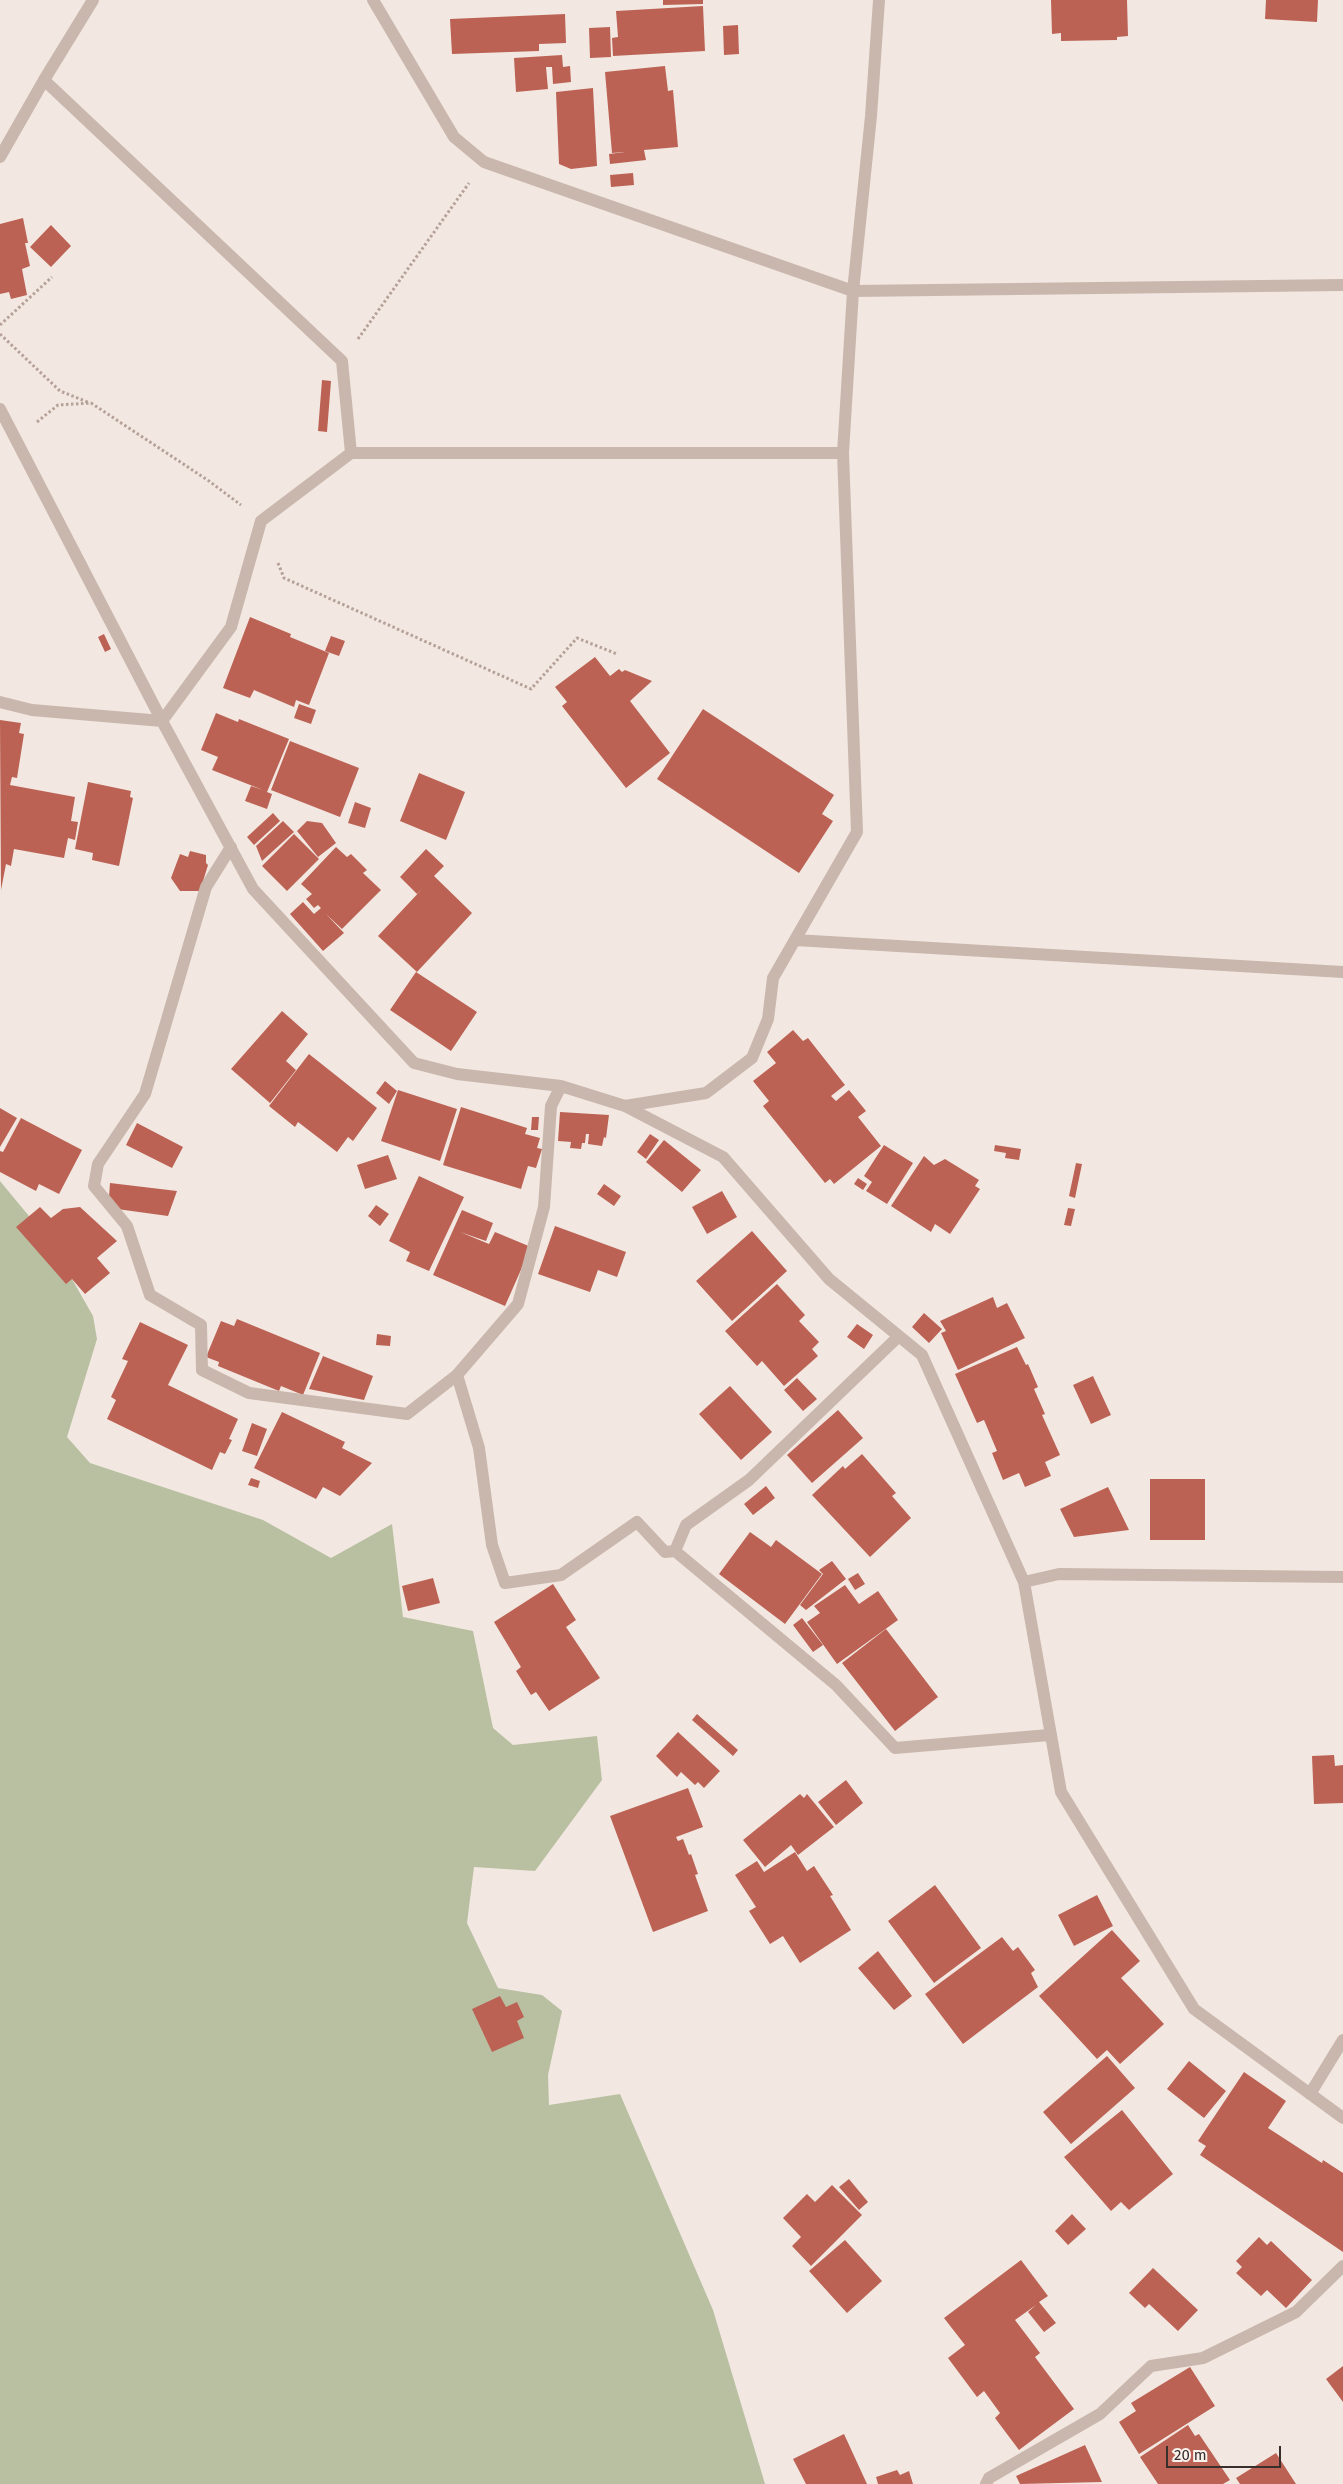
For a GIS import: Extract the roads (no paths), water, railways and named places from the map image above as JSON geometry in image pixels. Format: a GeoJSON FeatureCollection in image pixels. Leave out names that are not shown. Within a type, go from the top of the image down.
{"type":"FeatureCollection","features":[{"type":"Feature","properties":{"kind":"street"},"geometry":{"type":"LineString","coordinates":[[0,157],[93,0]]}},
{"type":"Feature","properties":{"kind":"street"},"geometry":{"type":"LineString","coordinates":[[373,0],[454,137],[484,162],[854,291],[1343,285]]}},
{"type":"Feature","properties":{"kind":"street"},"geometry":{"type":"LineString","coordinates":[[625,1106],[706,1093],[752,1058],[768,1019],[773,978],[857,832],[843,453],[854,291],[880,0]]}},
{"type":"Feature","properties":{"kind":"street"},"geometry":{"type":"LineString","coordinates":[[44,80],[342,361],[351,452]]}},
{"type":"Feature","properties":{"kind":"street"},"geometry":{"type":"LineString","coordinates":[[0,409],[162,721],[253,889],[414,1062],[457,1074],[561,1086],[625,1106],[723,1157],[828,1279],[922,1355],[1024,1582],[1049,1735],[1061,1792],[1194,2009],[1343,2118]]}},
{"type":"Feature","properties":{"kind":"street"},"geometry":{"type":"LineString","coordinates":[[162,721],[231,627],[261,521],[351,452],[843,453]]}},
{"type":"Feature","properties":{"kind":"street"},"geometry":{"type":"LineString","coordinates":[[0,702],[32,710],[162,721]]}},
{"type":"Feature","properties":{"kind":"street"},"geometry":{"type":"LineString","coordinates":[[231,847],[206,887],[145,1094],[98,1164],[94,1186],[128,1226],[150,1295],[201,1325],[202,1370],[249,1393],[407,1414],[457,1375],[518,1304],[544,1208],[551,1106],[561,1086]]}},
{"type":"Feature","properties":{"kind":"street"},"geometry":{"type":"LineString","coordinates":[[795,940],[1343,972]]}},
{"type":"Feature","properties":{"kind":"street"},"geometry":{"type":"LineString","coordinates":[[675,1551],[686,1525],[749,1480],[899,1336]]}},
{"type":"Feature","properties":{"kind":"street"},"geometry":{"type":"LineString","coordinates":[[457,1375],[479,1448],[492,1545],[504,1582],[561,1575],[637,1522],[665,1552],[675,1551],[836,1685],[895,1748],[1049,1735]]}},
{"type":"Feature","properties":{"kind":"street"},"geometry":{"type":"LineString","coordinates":[[1024,1582],[1059,1574],[1343,1577]]}},
{"type":"Feature","properties":{"kind":"street"},"geometry":{"type":"LineString","coordinates":[[1310,2094],[1343,2040]]}},
{"type":"Feature","properties":{"kind":"street"},"geometry":{"type":"LineString","coordinates":[[986,2484],[990,2478],[1100,2414],[1151,2366],[1203,2358],[1296,2312],[1343,2266]]}}]}
